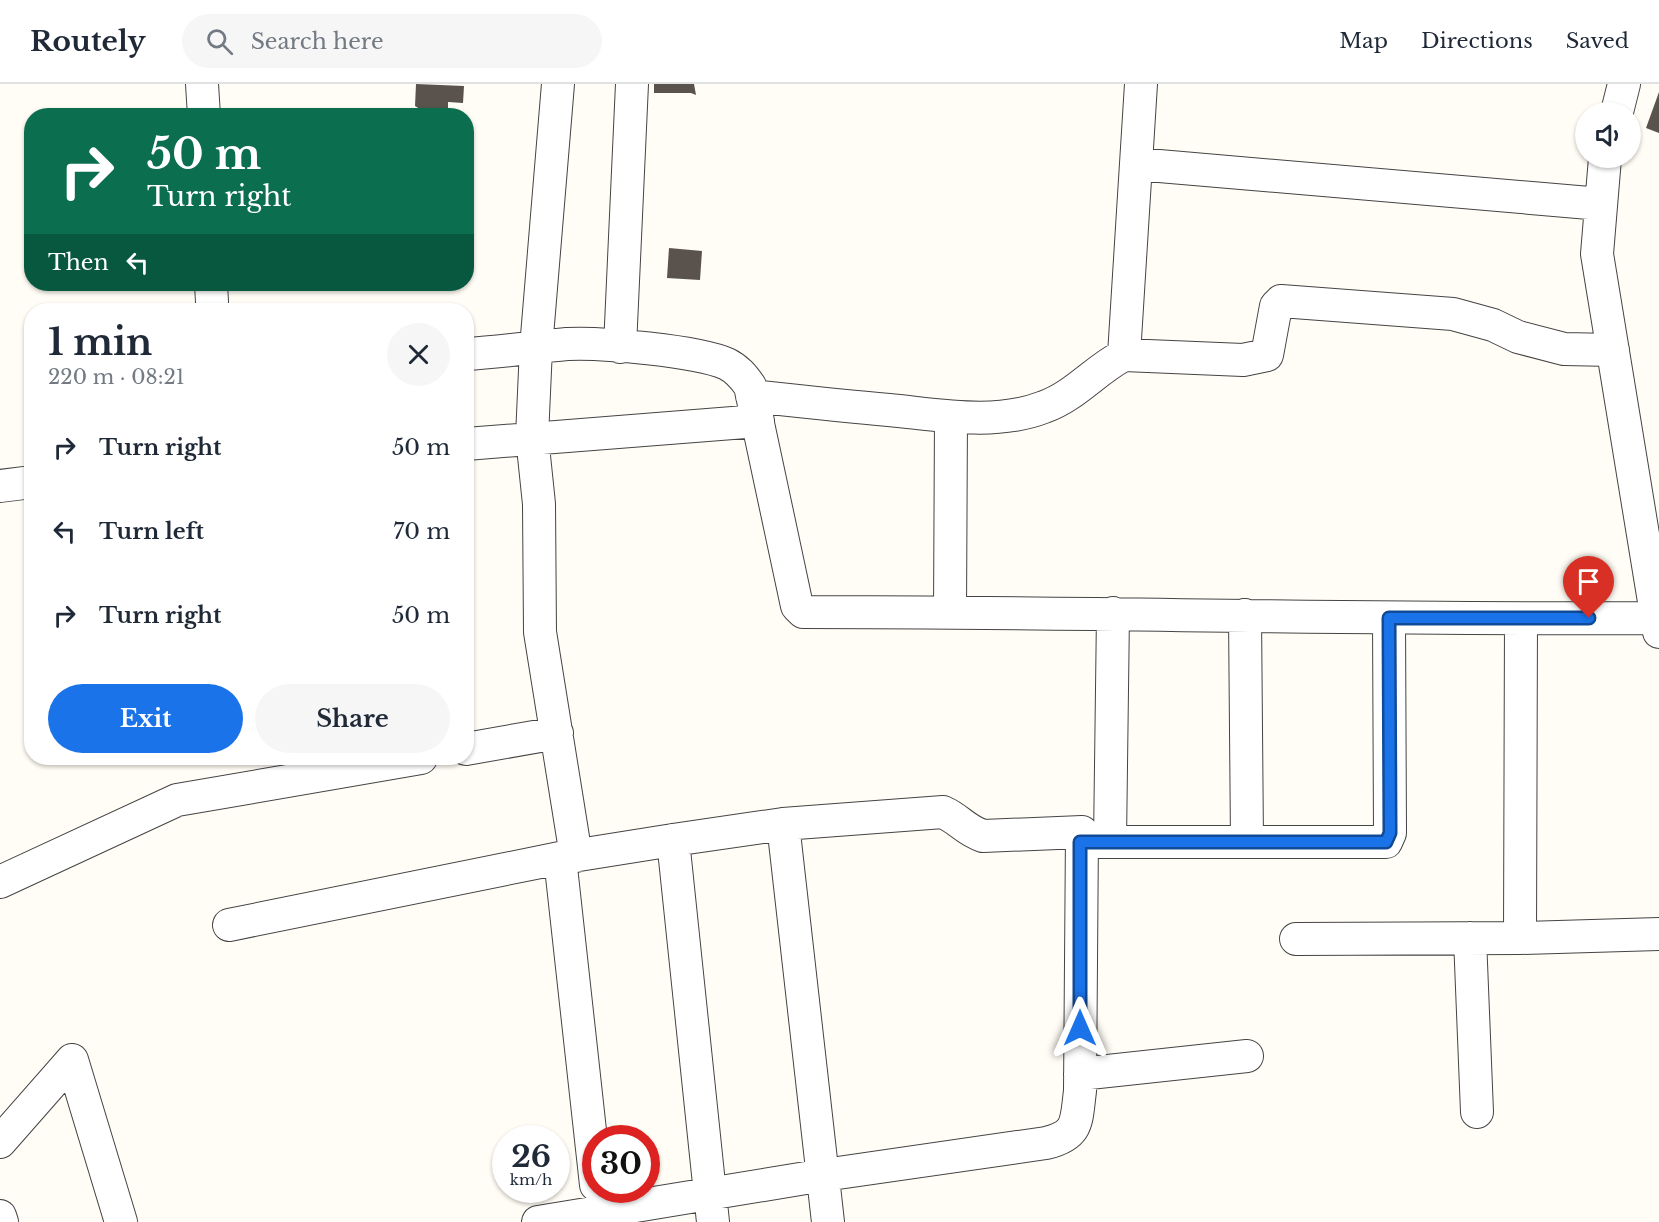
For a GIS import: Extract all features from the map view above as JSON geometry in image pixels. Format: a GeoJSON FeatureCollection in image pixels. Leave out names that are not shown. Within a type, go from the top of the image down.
{"type":"FeatureCollection","features":[{"type":"Feature","properties":{"kind":"street"},"geometry":{"type":"LineString","coordinates":[[202,84],[204,108]]}},
{"type":"Feature","properties":{"kind":"street"},"geometry":{"type":"LineString","coordinates":[[558,84],[536,348],[532,438],[539,504],[540,632],[557,733],[591,1125]]}},
{"type":"Feature","properties":{"kind":"street"},"geometry":{"type":"LineString","coordinates":[[620,347],[632,84]]}},
{"type":"Feature","properties":{"kind":"street"},"geometry":{"type":"LineString","coordinates":[[1124,355],[1141,84]]}},
{"type":"Feature","properties":{"kind":"street"},"geometry":{"type":"LineString","coordinates":[[1620,102],[1624,84]]}},
{"type":"Feature","properties":{"kind":"street"},"geometry":{"type":"LineString","coordinates":[[1136,164],[1601,204]]}},
{"type":"Feature","properties":{"kind":"street"},"geometry":{"type":"LineString","coordinates":[[474,353],[570,344],[620,347],[668,351],[725,363],[741,373],[750,386],[797,606],[803,612],[1113,613],[1521,619],[1658,625],[1597,254],[1604,168]]}},
{"type":"Feature","properties":{"kind":"street"},"geometry":{"type":"LineString","coordinates":[[474,443],[755,409],[951,417],[1008,416],[1041,409],[1077,390],[1106,364],[1124,355],[1243,360],[1260,358],[1267,355],[1276,306],[1281,301],[1453,314],[1492,325],[1518,337],[1564,349],[1613,350]]}},
{"type":"Feature","properties":{"kind":"street"},"geometry":{"type":"LineString","coordinates":[[950,612],[951,417]]}},
{"type":"Feature","properties":{"kind":"street"},"geometry":{"type":"LineString","coordinates":[[0,486],[24,483]]}},
{"type":"Feature","properties":{"kind":"street"},"geometry":{"type":"LineString","coordinates":[[616,1203],[712,1208],[824,1174],[1063,1139],[1071,1134],[1077,1115],[1113,613]]}},
{"type":"Feature","properties":{"kind":"street"},"geometry":{"type":"LineString","coordinates":[[1245,615],[1247,842]]}},
{"type":"Feature","properties":{"kind":"street"},"geometry":{"type":"LineString","coordinates":[[229,925],[568,857],[673,840],[783,824],[943,812],[968,831],[983,836],[1082,832],[1095,842],[1386,842],[1390,833],[1389,618]]}},
{"type":"Feature","properties":{"kind":"street"},"geometry":{"type":"LineString","coordinates":[[1520,938],[1521,619]]}},
{"type":"Feature","properties":{"kind":"street"},"geometry":{"type":"LineString","coordinates":[[474,748],[557,733]]}},
{"type":"Feature","properties":{"kind":"street"},"geometry":{"type":"LineString","coordinates":[[0,882],[177,800],[380,765]]}},
{"type":"Feature","properties":{"kind":"street"},"geometry":{"type":"LineString","coordinates":[[783,824],[828,1222]]}},
{"type":"Feature","properties":{"kind":"street"},"geometry":{"type":"LineString","coordinates":[[673,840],[712,1208]]}},
{"type":"Feature","properties":{"kind":"street"},"geometry":{"type":"LineString","coordinates":[[1296,939],[1520,938],[1659,934]]}},
{"type":"Feature","properties":{"kind":"street"},"geometry":{"type":"LineString","coordinates":[[1470,938],[1477,1112]]}},
{"type":"Feature","properties":{"kind":"street"},"geometry":{"type":"LineString","coordinates":[[1080,1074],[1247,1056]]}},
{"type":"Feature","properties":{"kind":"street"},"geometry":{"type":"LineString","coordinates":[[0,1142],[72,1060],[121,1222]]}},
{"type":"Feature","properties":{"kind":"street"},"geometry":{"type":"LineString","coordinates":[[538,1222],[594,1203]]}},
{"type":"Feature","properties":{"kind":"street"},"geometry":{"type":"LineString","coordinates":[[0,1216],[2,1222]]}},
{"type":"Feature","properties":{"kind":"building"},"geometry":{"type":"Polygon","coordinates":[[[416,84],[464,86],[463,103],[448,102],[448,108],[415,106],[416,84]]]}},
{"type":"Feature","properties":{"kind":"building"},"geometry":{"type":"Polygon","coordinates":[[[654,84],[694,84],[696,95],[654,93],[654,84]]]}},
{"type":"Feature","properties":{"kind":"building"},"geometry":{"type":"Polygon","coordinates":[[[1659,92],[1659,133],[1646,128],[1659,92]]]}},
{"type":"Feature","properties":{"kind":"building"},"geometry":{"type":"Polygon","coordinates":[[[669,248],[702,251],[700,280],[667,278],[669,248]]]}},
{"type":"Feature","properties":{"kind":"route"},"geometry":{"type":"LineString","coordinates":[[1080,1028],[1080,842],[1386,842],[1390,833],[1389,618],[1589,618]]}}]}
